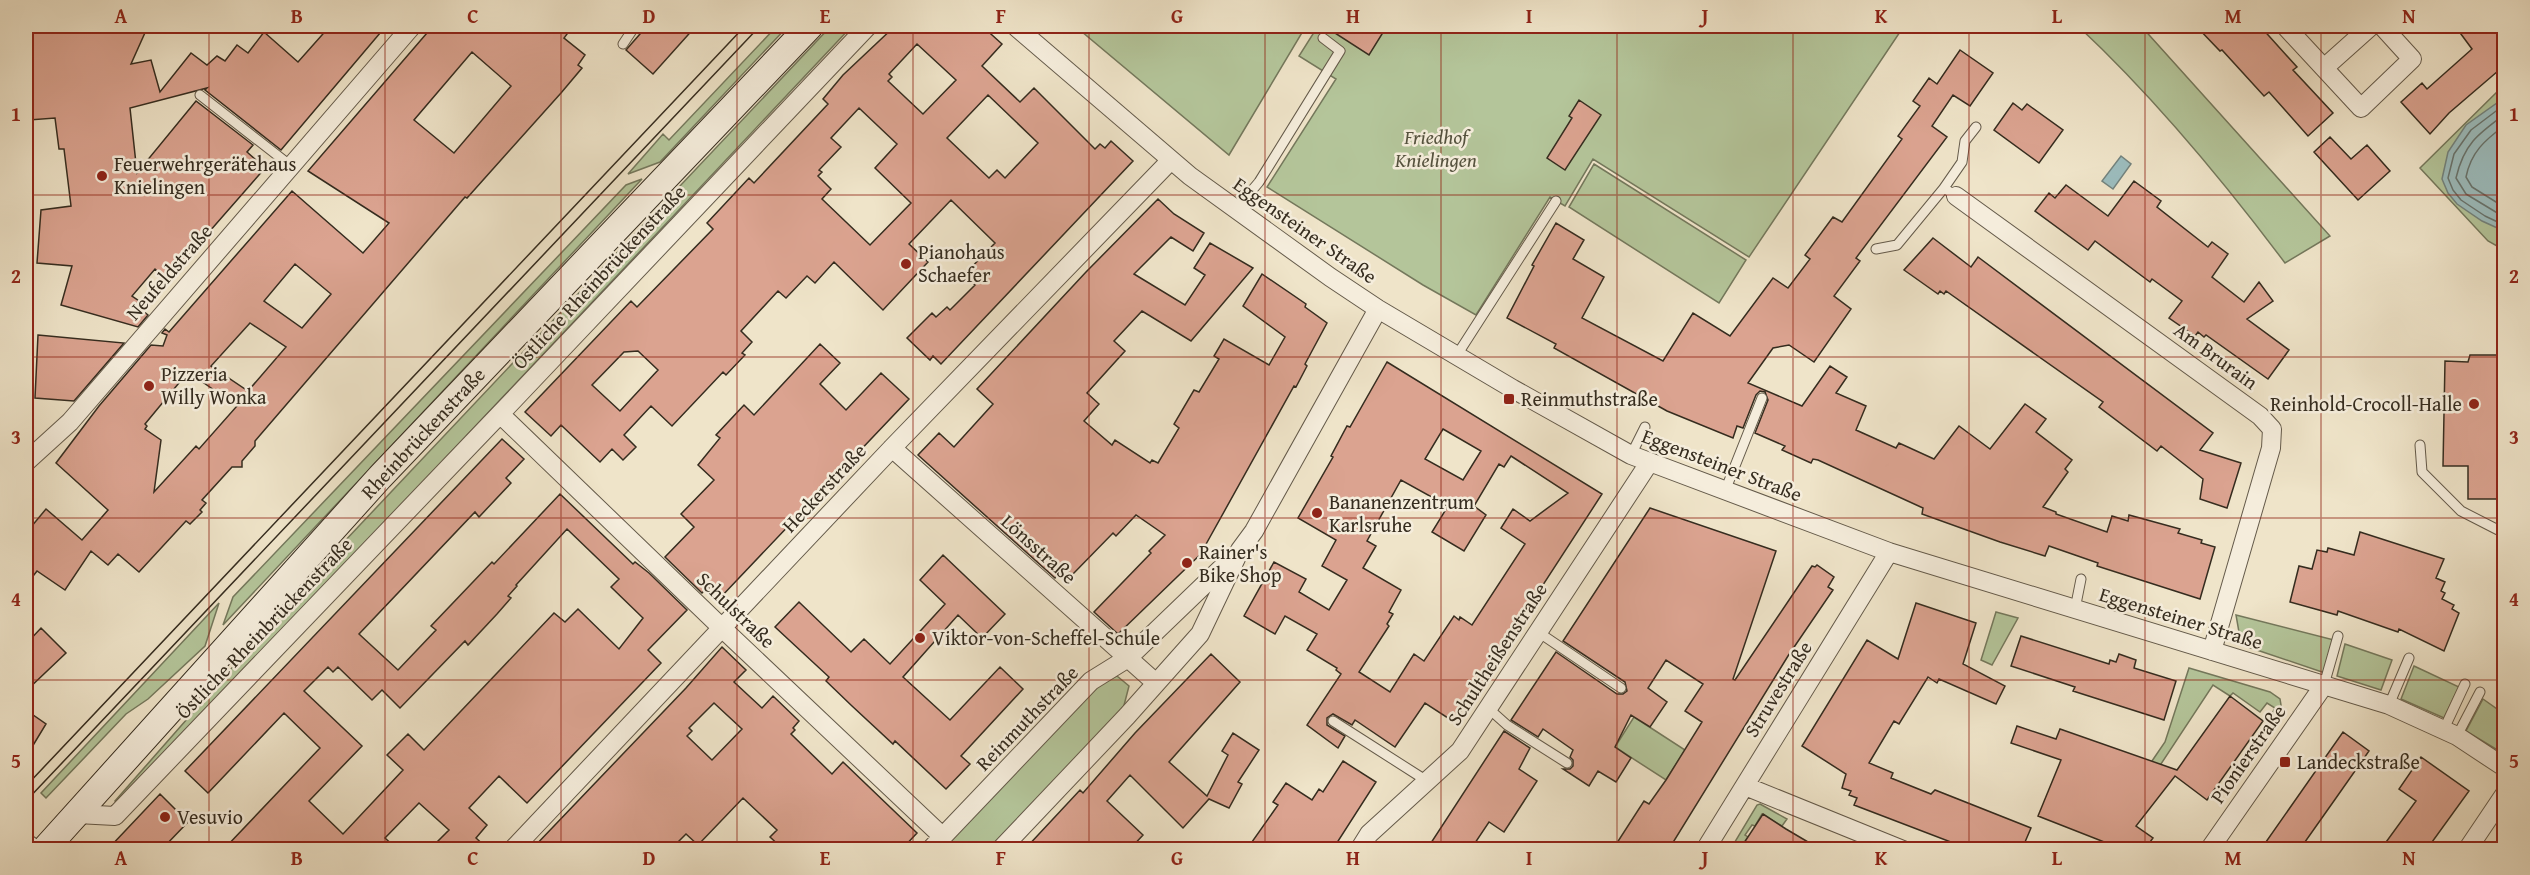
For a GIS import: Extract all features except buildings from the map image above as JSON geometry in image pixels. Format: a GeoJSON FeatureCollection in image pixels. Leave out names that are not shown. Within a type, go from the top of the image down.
{"type":"FeatureCollection","features":[{"type":"Feature","properties":{"kind":"main road","name":"Rheinbrückenstraße"},"geometry":{"type":"LineString","coordinates":[[44,849],[380,477],[810,26]]}},
{"type":"Feature","properties":{"kind":"street","name":"Neufeldstraße"},"geometry":{"type":"LineString","coordinates":[[26,462],[70,422],[412,26]]}},
{"type":"Feature","properties":{"kind":"street","name":"Östliche Rheinbrückenstraße"},"geometry":{"type":"LineString","coordinates":[[77,814],[115,816],[868,26]]}},
{"type":"Feature","properties":{"kind":"street","name":"Eggensteiner Straße"},"geometry":{"type":"LineString","coordinates":[[1015,26],[1171,160],[1378,309],[1546,409],[1630,455],[1889,552],[2389,705],[2450,733],[2505,767]]}},
{"type":"Feature","properties":{"kind":"street"},"geometry":{"type":"LineString","coordinates":[[2285,26],[2361,108],[2412,59],[2382,26]]}},
{"type":"Feature","properties":{"kind":"street"},"geometry":{"type":"LineString","coordinates":[[2324,68],[2371,26]]}},
{"type":"Feature","properties":{"kind":"street","name":"Heckerstraße"},"geometry":{"type":"LineString","coordinates":[[512,849],[892,448],[1171,160]]}},
{"type":"Feature","properties":{"kind":"street","name":"Am Brurain"},"geometry":{"type":"LineString","coordinates":[[1950,192],[2260,416],[2272,429],[2273,438],[2265,469],[2212,651]]}},
{"type":"Feature","properties":{"kind":"street","name":"Reinmuthstraße"},"geometry":{"type":"LineString","coordinates":[[930,849],[1091,681],[1128,658],[1240,550],[1254,531],[1378,309]]}},
{"type":"Feature","properties":{"kind":"street","name":"Schulstraße"},"geometry":{"type":"LineString","coordinates":[[500,414],[943,837]]}},
{"type":"Feature","properties":{"kind":"street","name":"Lönsstraße"},"geometry":{"type":"LineString","coordinates":[[892,448],[1156,683]]}},
{"type":"Feature","properties":{"kind":"street","name":"Schultheißenstraße"},"geometry":{"type":"LineString","coordinates":[[1365,847],[1369,834],[1460,750],[1649,463]]}},
{"type":"Feature","properties":{"kind":"street","name":"Reinmuthstraße"},"geometry":{"type":"LineString","coordinates":[[1000,849],[1200,634],[1240,550]]}},
{"type":"Feature","properties":{"kind":"street","name":"Struvestraße"},"geometry":{"type":"LineString","coordinates":[[1705,849],[1889,552]]}},
{"type":"Feature","properties":{"kind":"street","name":"Pionierstraße"},"geometry":{"type":"LineString","coordinates":[[2209,849],[2324,685]]}},
{"type":"Feature","properties":{"kind":"street"},"geometry":{"type":"LineString","coordinates":[[1745,786],[1903,849]]}},
{"type":"Feature","properties":{"kind":"street"},"geometry":{"type":"LineString","coordinates":[[2467,849],[2505,795]]}},
{"type":"Feature","properties":{"kind":"street"},"geometry":{"type":"LineString","coordinates":[[26,843],[37,849]]}},
{"type":"Feature","properties":{"kind":"lane"},"geometry":{"type":"LineString","coordinates":[[623,44],[635,26]]}},
{"type":"Feature","properties":{"kind":"lane"},"geometry":{"type":"LineString","coordinates":[[1236,208],[1259,183],[1341,51],[1323,38]]}},
{"type":"Feature","properties":{"kind":"lane"},"geometry":{"type":"LineString","coordinates":[[200,95],[291,166]]}},
{"type":"Feature","properties":{"kind":"lane"},"geometry":{"type":"LineString","coordinates":[[1876,249],[1897,245],[1950,192],[1962,162],[1965,141],[1976,127]]}},
{"type":"Feature","properties":{"kind":"lane"},"geometry":{"type":"LineString","coordinates":[[1457,355],[1556,201]]}},
{"type":"Feature","properties":{"kind":"lane"},"geometry":{"type":"LineString","coordinates":[[1725,491],[1762,399]]}},
{"type":"Feature","properties":{"kind":"lane"},"geometry":{"type":"LineString","coordinates":[[1630,455],[1645,427]]}},
{"type":"Feature","properties":{"kind":"lane"},"geometry":{"type":"LineString","coordinates":[[2420,444],[2422,472],[2461,511],[2505,533]]}},
{"type":"Feature","properties":{"kind":"lane"},"geometry":{"type":"LineString","coordinates":[[2075,609],[2081,579]]}},
{"type":"Feature","properties":{"kind":"lane"},"geometry":{"type":"LineString","coordinates":[[1538,632],[1621,688]]}},
{"type":"Feature","properties":{"kind":"lane"},"geometry":{"type":"LineString","coordinates":[[2324,685],[2338,636]]}},
{"type":"Feature","properties":{"kind":"lane"},"geometry":{"type":"LineString","coordinates":[[2389,705],[2409,658]]}},
{"type":"Feature","properties":{"kind":"lane"},"geometry":{"type":"LineString","coordinates":[[2450,733],[2465,684]]}},
{"type":"Feature","properties":{"kind":"lane"},"geometry":{"type":"LineString","coordinates":[[2450,733],[2480,692]]}},
{"type":"Feature","properties":{"kind":"lane"},"geometry":{"type":"LineString","coordinates":[[1488,708],[1507,725],[1567,762]]}},
{"type":"Feature","properties":{"kind":"lane"},"geometry":{"type":"LineString","coordinates":[[1333,721],[1427,781]]}},
{"type":"Feature","properties":{"kind":"green space"},"geometry":{"type":"Polygon","coordinates":[[[777,26],[788,26],[660,162],[628,174],[663,134],[669,140],[777,26]]]}},
{"type":"Feature","properties":{"kind":"green space"},"geometry":{"type":"Polygon","coordinates":[[[831,26],[852,26],[119,805],[115,801],[325,562],[831,26]]]}},
{"type":"Feature","properties":{"kind":"green space"},"geometry":{"type":"Polygon","coordinates":[[[1075,26],[1306,26],[1229,155],[1075,26]]]}},
{"type":"Feature","properties":{"kind":"green space","name":"Friedhof Knielingen"},"geometry":{"type":"Polygon","coordinates":[[[1318,26],[1904,26],[1749,257],[1593,159],[1565,206],[1550,197],[1476,315],[1423,285],[1267,187],[1336,79],[1299,56],[1318,26]]]}},
{"type":"Feature","properties":{"kind":"green space"},"geometry":{"type":"Polygon","coordinates":[[[2078,26],[2141,26],[2330,236],[2285,263],[2237,201],[2160,110],[2078,26]]]}},
{"type":"Feature","properties":{"kind":"green space"},"geometry":{"type":"Polygon","coordinates":[[[2504,85],[2504,250],[2488,241],[2420,168],[2504,85]]]}},
{"type":"Feature","properties":{"kind":"green space"},"geometry":{"type":"Polygon","coordinates":[[[1594,164],[1746,260],[1719,303],[1569,207],[1594,164]]]}},
{"type":"Feature","properties":{"kind":"green space"},"geometry":{"type":"Polygon","coordinates":[[[642,179],[223,625],[233,597],[626,185],[642,179]]]}},
{"type":"Feature","properties":{"kind":"green space"},"geometry":{"type":"Polygon","coordinates":[[[219,603],[205,646],[148,699],[126,714],[46,798],[41,793],[219,603]]]}},
{"type":"Feature","properties":{"kind":"green space"},"geometry":{"type":"Polygon","coordinates":[[[1996,612],[2018,618],[1992,665],[1981,660],[1996,612]]]}},
{"type":"Feature","properties":{"kind":"green space"},"geometry":{"type":"Polygon","coordinates":[[[2236,615],[2334,640],[2325,673],[2248,647],[2240,638],[2236,615]]]}},
{"type":"Feature","properties":{"kind":"green space"},"geometry":{"type":"Polygon","coordinates":[[[2345,644],[2392,660],[2381,690],[2337,676],[2345,644]]]}},
{"type":"Feature","properties":{"kind":"green space"},"geometry":{"type":"Polygon","coordinates":[[[2414,666],[2459,687],[2444,718],[2401,699],[2414,666]]]}},
{"type":"Feature","properties":{"kind":"green space"},"geometry":{"type":"Polygon","coordinates":[[[2189,668],[2270,692],[2280,699],[2282,711],[2277,720],[2271,715],[2275,708],[2267,703],[2260,712],[2233,693],[2230,696],[2213,685],[2157,770],[2139,787],[2165,742],[2189,668]]]}},
{"type":"Feature","properties":{"kind":"green space"},"geometry":{"type":"Polygon","coordinates":[[[1117,676],[1129,686],[1122,713],[993,849],[939,850],[1091,684],[1117,676]]]}},
{"type":"Feature","properties":{"kind":"green space"},"geometry":{"type":"Polygon","coordinates":[[[2483,699],[2504,714],[2504,754],[2466,731],[2483,699]]]}},
{"type":"Feature","properties":{"kind":"green space"},"geometry":{"type":"Polygon","coordinates":[[[1634,717],[1685,750],[1666,780],[1615,747],[1634,717]]]}},
{"type":"Feature","properties":{"kind":"green space"},"geometry":{"type":"Polygon","coordinates":[[[1760,804],[1787,819],[1782,826],[1762,814],[1755,826],[1752,825],[1745,835],[1748,837],[1740,849],[1730,850],[1757,805],[1760,804]]]}},
{"type":"Feature","properties":{"kind":"water"},"geometry":{"type":"Polygon","coordinates":[[[2504,98],[2504,231],[2482,221],[2457,204],[2448,193],[2442,179],[2448,152],[2466,125],[2504,98]]]}},
{"type":"Feature","properties":{"kind":"water"},"geometry":{"type":"Polygon","coordinates":[[[2121,156],[2131,164],[2113,189],[2102,181],[2121,156]]]}},
{"type":"Feature","properties":{"kind":"tram line"},"geometry":{"type":"LineString","coordinates":[[26,786],[745,26]]}},
{"type":"Feature","properties":{"kind":"tram line"},"geometry":{"type":"LineString","coordinates":[[26,801],[760,26]]}},
{"type":"Feature","properties":{"kind":"place","name":"Feuerwehrgerätehaus Knielingen"},"geometry":{"type":"Point","coordinates":[102,176]}},
{"type":"Feature","properties":{"kind":"place","name":"Pianohaus Schaefer"},"geometry":{"type":"Point","coordinates":[906,264]}},
{"type":"Feature","properties":{"kind":"place","name":"Pizzeria Willy Wonka"},"geometry":{"type":"Point","coordinates":[149,386]}},
{"type":"Feature","properties":{"kind":"place","name":"Reinmuthstraße"},"geometry":{"type":"Point","coordinates":[1509,399]}},
{"type":"Feature","properties":{"kind":"place","name":"Reinhold-Crocoll-Halle"},"geometry":{"type":"Point","coordinates":[2474,404]}},
{"type":"Feature","properties":{"kind":"place","name":"Bananenzentrum Karlsruhe"},"geometry":{"type":"Point","coordinates":[1317,513]}},
{"type":"Feature","properties":{"kind":"place","name":"Rainer's Bike Shop"},"geometry":{"type":"Point","coordinates":[1187,563]}},
{"type":"Feature","properties":{"kind":"place","name":"Viktor-von-Scheffel-Schule"},"geometry":{"type":"Point","coordinates":[920,638]}},
{"type":"Feature","properties":{"kind":"place","name":"Landeckstraße"},"geometry":{"type":"Point","coordinates":[2285,762]}},
{"type":"Feature","properties":{"kind":"place","name":"Vesuvio"},"geometry":{"type":"Point","coordinates":[165,817]}}]}
